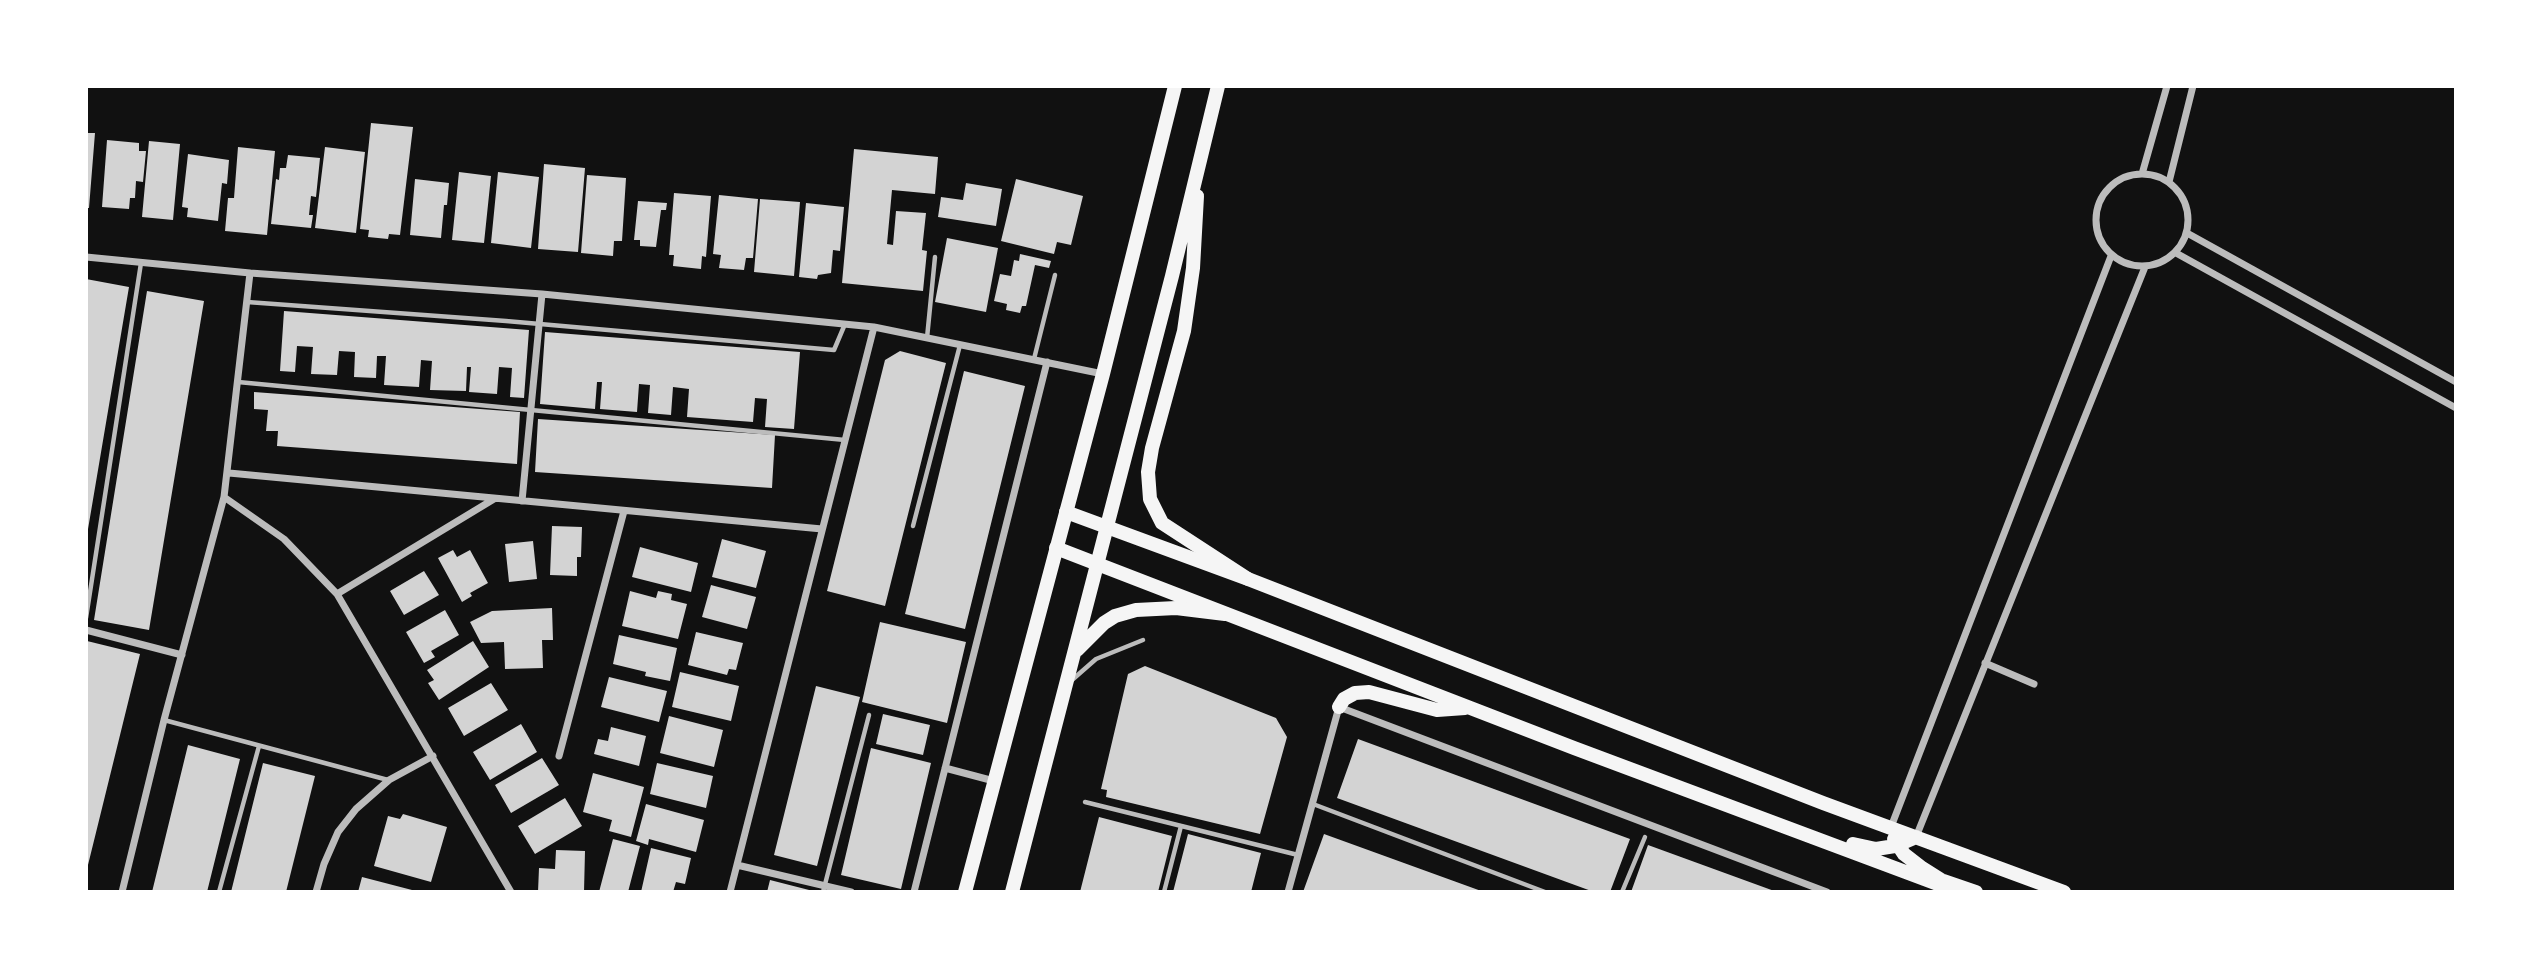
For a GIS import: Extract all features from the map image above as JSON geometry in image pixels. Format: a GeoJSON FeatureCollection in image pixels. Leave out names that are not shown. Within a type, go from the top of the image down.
{"type":"FeatureCollection","features":[{"type":"Feature","properties":{"kind":"main road"},"geometry":{"type":"LineString","coordinates":[[965,892],[1103,374],[1175,86]]}},
{"type":"Feature","properties":{"kind":"main road"},"geometry":{"type":"LineString","coordinates":[[1012,892],[1098,564],[1218,86]]}},
{"type":"Feature","properties":{"kind":"main road"},"geometry":{"type":"LineString","coordinates":[[1198,166],[1193,268],[1184,331],[1152,447],[1150,499],[1162,523],[1248,579]]}},
{"type":"Feature","properties":{"kind":"main road"},"geometry":{"type":"LineString","coordinates":[[1066,512],[1248,579],[1784,789],[2064,892]]}},
{"type":"Feature","properties":{"kind":"main road"},"geometry":{"type":"LineString","coordinates":[[1056,548],[1466,708],[1959,892]]}},
{"type":"Feature","properties":{"kind":"main road"},"geometry":{"type":"LineString","coordinates":[[1074,653],[1104,623],[1115,616],[1136,610],[1176,608],[1226,614]]}},
{"type":"Feature","properties":{"kind":"main road"},"geometry":{"type":"LineString","coordinates":[[1339,706],[1344,699],[1355,693],[1369,692],[1437,710],[1466,708]]}},
{"type":"Feature","properties":{"kind":"main road"},"geometry":{"type":"LineString","coordinates":[[1574,748],[1690,784],[1862,847],[1876,849],[1898,845],[1916,837]]}},
{"type":"Feature","properties":{"kind":"main road"},"geometry":{"type":"LineString","coordinates":[[1891,827],[1904,854],[1922,868],[1941,880],[1976,892]]}},
{"type":"Feature","properties":{"kind":"street"},"geometry":{"type":"LineString","coordinates":[[2142,173],[2167,86]]}},
{"type":"Feature","properties":{"kind":"street"},"geometry":{"type":"LineString","coordinates":[[2169,182],[2193,86]]}},
{"type":"Feature","properties":{"kind":"street"},"geometry":{"type":"LineString","coordinates":[[2142,173],[2169,182],[2179,192],[2189,219],[2187,233],[2176,253],[2167,260],[2146,267],[2133,266],[2112,256],[2101,243],[2096,228],[2096,212],[2101,197],[2112,184],[2142,173]]}},
{"type":"Feature","properties":{"kind":"street"},"geometry":{"type":"LineString","coordinates":[[2187,233],[2456,382]]}},
{"type":"Feature","properties":{"kind":"street"},"geometry":{"type":"LineString","coordinates":[[2176,253],[2456,408]]}},
{"type":"Feature","properties":{"kind":"street"},"geometry":{"type":"LineString","coordinates":[[1891,827],[2112,256]]}},
{"type":"Feature","properties":{"kind":"street"},"geometry":{"type":"LineString","coordinates":[[86,257],[250,273],[542,294],[874,327],[1103,374]]}},
{"type":"Feature","properties":{"kind":"street"},"geometry":{"type":"LineString","coordinates":[[1916,837],[2146,267]]}},
{"type":"Feature","properties":{"kind":"street"},"geometry":{"type":"LineString","coordinates":[[122,892],[229,473],[250,273]]}},
{"type":"Feature","properties":{"kind":"street"},"geometry":{"type":"LineString","coordinates":[[522,501],[542,294]]}},
{"type":"Feature","properties":{"kind":"street"},"geometry":{"type":"LineString","coordinates":[[730,892],[874,327]]}},
{"type":"Feature","properties":{"kind":"street"},"geometry":{"type":"LineString","coordinates":[[914,892],[1046,362]]}},
{"type":"Feature","properties":{"kind":"street"},"geometry":{"type":"LineString","coordinates":[[229,473],[822,529]]}},
{"type":"Feature","properties":{"kind":"street"},"geometry":{"type":"LineString","coordinates":[[224,496],[284,539],[337,594],[511,892]]}},
{"type":"Feature","properties":{"kind":"street"},"geometry":{"type":"LineString","coordinates":[[337,594],[495,498]]}},
{"type":"Feature","properties":{"kind":"street"},"geometry":{"type":"LineString","coordinates":[[559,756],[624,511]]}},
{"type":"Feature","properties":{"kind":"street"},"geometry":{"type":"LineString","coordinates":[[86,630],[181,655]]}},
{"type":"Feature","properties":{"kind":"street"},"geometry":{"type":"LineString","coordinates":[[1985,663],[2034,684]]}},
{"type":"Feature","properties":{"kind":"street"},"geometry":{"type":"LineString","coordinates":[[1288,892],[1339,706],[1827,892]]}},
{"type":"Feature","properties":{"kind":"street"},"geometry":{"type":"LineString","coordinates":[[316,892],[324,864],[338,832],[356,810],[389,780],[433,756]]}},
{"type":"Feature","properties":{"kind":"street"},"geometry":{"type":"LineString","coordinates":[[945,768],[994,781]]}},
{"type":"Feature","properties":{"kind":"street"},"geometry":{"type":"LineString","coordinates":[[737,865],[824,889],[851,892]]}},
{"type":"Feature","properties":{"kind":"lane"},"geometry":{"type":"LineString","coordinates":[[927,338],[935,257]]}},
{"type":"Feature","properties":{"kind":"lane"},"geometry":{"type":"LineString","coordinates":[[86,618],[141,262]]}},
{"type":"Feature","properties":{"kind":"lane"},"geometry":{"type":"LineString","coordinates":[[1034,359],[1055,275]]}},
{"type":"Feature","properties":{"kind":"lane"},"geometry":{"type":"LineString","coordinates":[[247,302],[834,350],[845,324]]}},
{"type":"Feature","properties":{"kind":"lane"},"geometry":{"type":"LineString","coordinates":[[913,526],[960,344]]}},
{"type":"Feature","properties":{"kind":"lane"},"geometry":{"type":"LineString","coordinates":[[238,382],[845,440]]}},
{"type":"Feature","properties":{"kind":"lane"},"geometry":{"type":"LineString","coordinates":[[1066,687],[1080,671],[1096,659],[1143,640]]}},
{"type":"Feature","properties":{"kind":"lane"},"geometry":{"type":"LineString","coordinates":[[824,889],[869,715]]}},
{"type":"Feature","properties":{"kind":"lane"},"geometry":{"type":"LineString","coordinates":[[164,720],[389,780]]}},
{"type":"Feature","properties":{"kind":"lane"},"geometry":{"type":"LineString","coordinates":[[219,892],[260,746]]}},
{"type":"Feature","properties":{"kind":"lane"},"geometry":{"type":"LineString","coordinates":[[1084,802],[1299,855]]}},
{"type":"Feature","properties":{"kind":"lane"},"geometry":{"type":"LineString","coordinates":[[1312,804],[1545,892]]}},
{"type":"Feature","properties":{"kind":"lane"},"geometry":{"type":"LineString","coordinates":[[1164,892],[1181,826]]}},
{"type":"Feature","properties":{"kind":"lane"},"geometry":{"type":"LineString","coordinates":[[1622,892],[1645,837]]}},
{"type":"Feature","properties":{"kind":"building"},"geometry":{"type":"Polygon","coordinates":[[[371,123],[413,127],[400,235],[389,234],[388,239],[368,237],[369,230],[360,229],[371,123]]]}},
{"type":"Feature","properties":{"kind":"building"},"geometry":{"type":"Polygon","coordinates":[[[86,133],[95,133],[89,208],[86,208],[86,133]]]}},
{"type":"Feature","properties":{"kind":"building"},"geometry":{"type":"Polygon","coordinates":[[[107,140],[139,143],[139,151],[146,151],[143,182],[136,181],[135,198],[130,198],[129,209],[102,207],[107,140]]]}},
{"type":"Feature","properties":{"kind":"building"},"geometry":{"type":"Polygon","coordinates":[[[149,141],[180,144],[173,220],[142,217],[149,141]]]}},
{"type":"Feature","properties":{"kind":"building"},"geometry":{"type":"Polygon","coordinates":[[[238,147],[275,151],[267,235],[225,231],[228,198],[234,198],[238,147]]]}},
{"type":"Feature","properties":{"kind":"building"},"geometry":{"type":"Polygon","coordinates":[[[325,147],[365,152],[356,233],[315,228],[325,147]]]}},
{"type":"Feature","properties":{"kind":"building"},"geometry":{"type":"Polygon","coordinates":[[[854,149],[938,157],[935,194],[892,190],[887,244],[893,245],[896,211],[926,213],[922,250],[927,251],[923,291],[842,283],[854,149]]]}},
{"type":"Feature","properties":{"kind":"building"},"geometry":{"type":"Polygon","coordinates":[[[188,154],[229,160],[227,184],[222,183],[218,221],[187,217],[188,208],[182,207],[188,154]]]}},
{"type":"Feature","properties":{"kind":"building"},"geometry":{"type":"Polygon","coordinates":[[[288,155],[320,158],[316,197],[311,196],[311,228],[271,224],[276,179],[279,180],[280,168],[286,168],[288,155]]]}},
{"type":"Feature","properties":{"kind":"building"},"geometry":{"type":"Polygon","coordinates":[[[544,164],[585,168],[578,252],[538,249],[544,164]]]}},
{"type":"Feature","properties":{"kind":"building"},"geometry":{"type":"Polygon","coordinates":[[[459,172],[491,176],[484,243],[452,240],[459,172]]]}},
{"type":"Feature","properties":{"kind":"building"},"geometry":{"type":"Polygon","coordinates":[[[498,172],[539,177],[531,248],[491,243],[498,172]]]}},
{"type":"Feature","properties":{"kind":"building"},"geometry":{"type":"Polygon","coordinates":[[[587,175],[626,178],[622,241],[614,241],[613,256],[581,253],[587,175]]]}},
{"type":"Feature","properties":{"kind":"building"},"geometry":{"type":"Polygon","coordinates":[[[415,179],[449,183],[441,238],[410,235],[415,179]]]}},
{"type":"Feature","properties":{"kind":"building"},"geometry":{"type":"Polygon","coordinates":[[[1016,179],[1083,196],[1071,245],[1057,242],[1054,254],[1001,241],[1016,179]]]}},
{"type":"Feature","properties":{"kind":"building"},"geometry":{"type":"Polygon","coordinates":[[[966,183],[1002,189],[996,226],[938,217],[941,197],[963,200],[966,183]]]}},
{"type":"Feature","properties":{"kind":"building"},"geometry":{"type":"Polygon","coordinates":[[[674,193],[711,196],[706,257],[702,256],[701,269],[673,266],[674,255],[669,255],[674,193]]]}},
{"type":"Feature","properties":{"kind":"building"},"geometry":{"type":"Polygon","coordinates":[[[719,195],[758,199],[753,258],[746,258],[744,270],[719,268],[721,255],[713,254],[719,195]]]}},
{"type":"Feature","properties":{"kind":"building"},"geometry":{"type":"Polygon","coordinates":[[[760,199],[800,202],[794,276],[754,272],[760,199]]]}},
{"type":"Feature","properties":{"kind":"building"},"geometry":{"type":"Polygon","coordinates":[[[638,201],[667,203],[666,210],[661,210],[656,247],[640,246],[640,240],[634,240],[638,201]]]}},
{"type":"Feature","properties":{"kind":"building"},"geometry":{"type":"Polygon","coordinates":[[[806,203],[844,207],[840,251],[833,250],[831,273],[818,275],[817,279],[799,277],[806,203]]]}},
{"type":"Feature","properties":{"kind":"building"},"geometry":{"type":"Polygon","coordinates":[[[947,238],[998,248],[986,312],[935,302],[947,238]]]}},
{"type":"Feature","properties":{"kind":"building"},"geometry":{"type":"Polygon","coordinates":[[[1020,254],[1051,261],[1049,268],[1035,265],[1026,306],[1022,306],[1020,313],[1006,310],[1007,304],[994,301],[1000,274],[1011,276],[1014,260],[1019,261],[1020,254]]]}},
{"type":"Feature","properties":{"kind":"building"},"geometry":{"type":"Polygon","coordinates":[[[86,279],[129,287],[87,535],[86,535],[86,279]]]}},
{"type":"Feature","properties":{"kind":"building"},"geometry":{"type":"Polygon","coordinates":[[[147,291],[204,301],[149,630],[94,620],[147,291]]]}},
{"type":"Feature","properties":{"kind":"building"},"geometry":{"type":"Polygon","coordinates":[[[284,311],[529,330],[524,398],[510,397],[512,368],[499,367],[497,394],[469,392],[471,367],[467,367],[466,391],[430,390],[432,361],[421,360],[419,387],[384,385],[386,356],[377,356],[376,378],[354,377],[355,352],[339,351],[337,375],[311,374],[313,347],[297,346],[295,372],[280,371],[284,311]]]}},
{"type":"Feature","properties":{"kind":"building"},"geometry":{"type":"Polygon","coordinates":[[[545,332],[800,352],[794,429],[765,427],[767,399],[755,398],[753,422],[687,417],[689,389],[673,387],[671,415],[648,413],[650,385],[639,384],[637,412],[600,409],[602,382],[597,382],[595,409],[540,404],[545,332]]]}},
{"type":"Feature","properties":{"kind":"building"},"geometry":{"type":"Polygon","coordinates":[[[900,351],[946,363],[885,606],[827,591],[885,360],[900,351]]]}},
{"type":"Feature","properties":{"kind":"building"},"geometry":{"type":"Polygon","coordinates":[[[964,371],[1025,386],[965,629],[905,614],[964,371]]]}},
{"type":"Feature","properties":{"kind":"building"},"geometry":{"type":"Polygon","coordinates":[[[254,392],[520,412],[517,464],[277,446],[278,431],[266,431],[268,410],[254,409],[254,392]]]}},
{"type":"Feature","properties":{"kind":"building"},"geometry":{"type":"Polygon","coordinates":[[[538,419],[775,435],[772,488],[535,472],[538,419]]]}},
{"type":"Feature","properties":{"kind":"building"},"geometry":{"type":"Polygon","coordinates":[[[552,526],[582,527],[577,576],[550,575],[552,526]]]}},
{"type":"Feature","properties":{"kind":"building"},"geometry":{"type":"Polygon","coordinates":[[[722,539],[766,551],[756,588],[712,577],[722,539]]]}},
{"type":"Feature","properties":{"kind":"building"},"geometry":{"type":"Polygon","coordinates":[[[533,541],[537,579],[509,582],[505,544],[533,541]]]}},
{"type":"Feature","properties":{"kind":"building"},"geometry":{"type":"Polygon","coordinates":[[[640,547],[698,563],[691,592],[632,577],[640,547]]]}},
{"type":"Feature","properties":{"kind":"building"},"geometry":{"type":"Polygon","coordinates":[[[453,550],[457,557],[470,550],[488,583],[470,593],[472,596],[462,602],[438,558],[453,550]]]}},
{"type":"Feature","properties":{"kind":"building"},"geometry":{"type":"Polygon","coordinates":[[[424,571],[439,595],[404,615],[390,591],[424,571]]]}},
{"type":"Feature","properties":{"kind":"building"},"geometry":{"type":"Polygon","coordinates":[[[711,585],[756,597],[747,629],[702,617],[711,585]]]}},
{"type":"Feature","properties":{"kind":"building"},"geometry":{"type":"Polygon","coordinates":[[[630,591],[656,598],[658,591],[672,594],[671,600],[687,604],[678,639],[622,626],[630,591]]]}},
{"type":"Feature","properties":{"kind":"building"},"geometry":{"type":"Polygon","coordinates":[[[552,608],[553,640],[542,640],[543,668],[505,669],[504,642],[481,643],[470,622],[492,611],[552,608]]]}},
{"type":"Feature","properties":{"kind":"building"},"geometry":{"type":"Polygon","coordinates":[[[445,610],[459,635],[431,651],[435,657],[424,663],[406,632],[445,610]]]}},
{"type":"Feature","properties":{"kind":"building"},"geometry":{"type":"Polygon","coordinates":[[[880,622],[966,642],[947,723],[862,702],[880,622]]]}},
{"type":"Feature","properties":{"kind":"building"},"geometry":{"type":"Polygon","coordinates":[[[696,632],[743,643],[736,670],[729,669],[727,675],[688,665],[696,632]]]}},
{"type":"Feature","properties":{"kind":"building"},"geometry":{"type":"Polygon","coordinates":[[[619,635],[677,648],[670,681],[645,676],[646,672],[613,664],[619,635]]]}},
{"type":"Feature","properties":{"kind":"building"},"geometry":{"type":"Polygon","coordinates":[[[87,641],[140,654],[87,869],[86,648],[87,641]]]}},
{"type":"Feature","properties":{"kind":"building"},"geometry":{"type":"Polygon","coordinates":[[[473,641],[489,667],[439,700],[428,683],[434,680],[427,670],[473,641]]]}},
{"type":"Feature","properties":{"kind":"building"},"geometry":{"type":"Polygon","coordinates":[[[1145,666],[1276,718],[1287,737],[1260,834],[1106,797],[1107,790],[1101,789],[1128,674],[1145,666]]]}},
{"type":"Feature","properties":{"kind":"building"},"geometry":{"type":"Polygon","coordinates":[[[680,672],[739,686],[731,721],[672,707],[680,672]]]}},
{"type":"Feature","properties":{"kind":"building"},"geometry":{"type":"Polygon","coordinates":[[[609,677],[667,691],[659,722],[601,707],[609,677]]]}},
{"type":"Feature","properties":{"kind":"building"},"geometry":{"type":"Polygon","coordinates":[[[491,683],[508,710],[464,736],[448,708],[491,683]]]}},
{"type":"Feature","properties":{"kind":"building"},"geometry":{"type":"Polygon","coordinates":[[[816,686],[860,697],[817,866],[774,855],[816,686]]]}},
{"type":"Feature","properties":{"kind":"building"},"geometry":{"type":"Polygon","coordinates":[[[883,714],[930,725],[923,755],[876,744],[883,714]]]}},
{"type":"Feature","properties":{"kind":"building"},"geometry":{"type":"Polygon","coordinates":[[[669,716],[723,730],[714,767],[660,753],[669,716]]]}},
{"type":"Feature","properties":{"kind":"building"},"geometry":{"type":"Polygon","coordinates":[[[521,724],[537,752],[490,780],[473,752],[521,724]]]}},
{"type":"Feature","properties":{"kind":"building"},"geometry":{"type":"Polygon","coordinates":[[[611,727],[646,736],[639,766],[594,754],[598,739],[608,741],[611,727]]]}},
{"type":"Feature","properties":{"kind":"building"},"geometry":{"type":"Polygon","coordinates":[[[1358,739],[1630,839],[1610,892],[1594,892],[1337,798],[1358,739]]]}},
{"type":"Feature","properties":{"kind":"building"},"geometry":{"type":"Polygon","coordinates":[[[188,745],[240,759],[207,892],[152,892],[188,745]]]}},
{"type":"Feature","properties":{"kind":"building"},"geometry":{"type":"Polygon","coordinates":[[[871,748],[931,763],[901,889],[841,875],[871,748]]]}},
{"type":"Feature","properties":{"kind":"building"},"geometry":{"type":"Polygon","coordinates":[[[542,758],[559,785],[511,813],[495,785],[542,758]]]}},
{"type":"Feature","properties":{"kind":"building"},"geometry":{"type":"Polygon","coordinates":[[[263,763],[315,776],[286,892],[231,892],[263,763]]]}},
{"type":"Feature","properties":{"kind":"building"},"geometry":{"type":"Polygon","coordinates":[[[657,763],[713,776],[706,808],[650,794],[657,763]]]}},
{"type":"Feature","properties":{"kind":"building"},"geometry":{"type":"Polygon","coordinates":[[[593,773],[644,787],[631,837],[609,831],[612,820],[583,812],[593,773]]]}},
{"type":"Feature","properties":{"kind":"building"},"geometry":{"type":"Polygon","coordinates":[[[565,798],[582,826],[535,854],[518,826],[565,798]]]}},
{"type":"Feature","properties":{"kind":"building"},"geometry":{"type":"Polygon","coordinates":[[[646,804],[704,820],[696,852],[649,839],[648,845],[636,841],[646,804]]]}},
{"type":"Feature","properties":{"kind":"building"},"geometry":{"type":"Polygon","coordinates":[[[403,814],[447,827],[431,882],[374,866],[388,816],[400,819],[403,814]]]}},
{"type":"Feature","properties":{"kind":"building"},"geometry":{"type":"Polygon","coordinates":[[[1099,817],[1172,836],[1158,892],[1080,892],[1099,817]]]}},
{"type":"Feature","properties":{"kind":"building"},"geometry":{"type":"Polygon","coordinates":[[[1188,834],[1261,853],[1251,892],[1173,892],[1188,834]]]}},
{"type":"Feature","properties":{"kind":"building"},"geometry":{"type":"Polygon","coordinates":[[[1324,834],[1484,892],[1303,892],[1324,834]]]}},
{"type":"Feature","properties":{"kind":"building"},"geometry":{"type":"Polygon","coordinates":[[[613,839],[640,846],[628,892],[599,892],[613,839]]]}},
{"type":"Feature","properties":{"kind":"building"},"geometry":{"type":"Polygon","coordinates":[[[1648,845],[1777,892],[1631,892],[1648,845]]]}},
{"type":"Feature","properties":{"kind":"building"},"geometry":{"type":"Polygon","coordinates":[[[651,848],[691,858],[685,884],[676,882],[673,892],[641,892],[651,848]]]}},
{"type":"Feature","properties":{"kind":"building"},"geometry":{"type":"Polygon","coordinates":[[[556,850],[585,851],[584,892],[538,892],[539,868],[555,869],[556,850]]]}},
{"type":"Feature","properties":{"kind":"building"},"geometry":{"type":"Polygon","coordinates":[[[362,877],[412,890],[412,892],[358,892],[362,877]]]}},
{"type":"Feature","properties":{"kind":"building"},"geometry":{"type":"Polygon","coordinates":[[[770,880],[813,891],[813,892],[767,892],[770,880]]]}}]}
